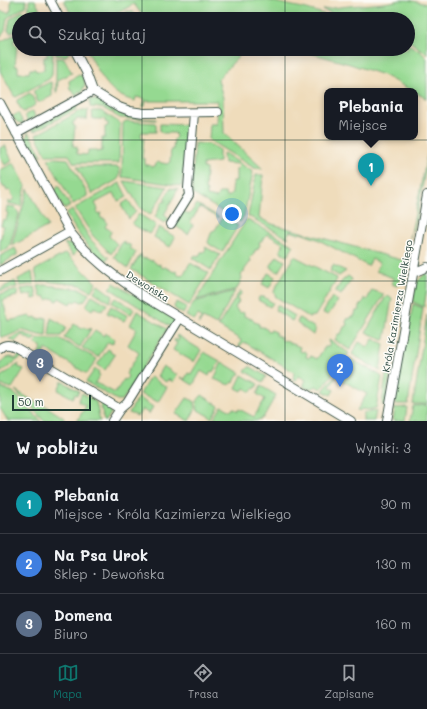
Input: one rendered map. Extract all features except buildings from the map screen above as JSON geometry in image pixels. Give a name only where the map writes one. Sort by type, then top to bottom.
[{"type":"street","points":[[50,0],[56,12]]},
{"type":"street","points":[[78,56],[86,72],[93,91],[119,107],[137,112],[218,112]]},
{"type":"street","points":[[16,133],[93,91]]},
{"type":"street","name":"Dewońska","points":[[0,103],[70,232],[97,263],[112,275],[180,318],[351,421]]},
{"type":"street","points":[[172,224],[189,195],[188,188],[194,113]]},
{"type":"street","name":"Króla Kazimierza Wielkiego","points":[[387,421],[427,195]]},
{"type":"street","points":[[0,270],[70,232]]},
{"type":"street","points":[[413,274],[427,267]]},
{"type":"street","points":[[112,421],[120,409],[127,403],[180,318]]},
{"type":"street","points":[[0,348],[4,345],[15,347],[120,409]]},
{"type":"green space","points":[[11,0],[26,0],[26,6],[16,12],[12,12],[12,15],[7,18],[5,31],[0,38],[0,11],[9,13],[9,11],[11,11]]},
{"type":"green space","points":[[29,0],[35,0],[41,12],[29,12]]},
{"type":"green space","points":[[64,0],[265,0],[317,12],[140,12],[134,4],[119,12],[70,12]]},
{"type":"green space","points":[[408,0],[427,4],[427,54],[415,45],[415,12],[329,12],[323,10]]},
{"type":"green space","points":[[12,18],[11,33],[8,31],[10,19]]},
{"type":"green space","points":[[12,36],[12,56],[16,56],[15,66],[18,66],[18,73],[29,73],[30,69],[42,71],[44,70],[44,57],[53,56],[52,75],[49,79],[16,97],[14,96],[0,71],[0,42]]},
{"type":"green space","points":[[415,48],[427,58],[427,99],[418,94],[418,88],[407,88],[383,75],[321,56],[415,56]]},
{"type":"green space","points":[[90,56],[239,56],[218,79],[223,98],[224,133],[263,169],[254,168],[209,140],[210,124],[217,124],[218,101],[146,101],[145,106],[143,107],[145,99],[136,97],[135,101],[118,94],[105,82]]},
{"type":"green space","points":[[56,58],[64,58],[72,73],[58,80],[57,93],[56,92]]},
{"type":"green space","points":[[79,75],[84,77],[85,84],[81,94],[80,91],[76,94],[79,96],[76,96],[71,89],[70,90],[69,81]]},
{"type":"green space","points":[[50,82],[52,83],[52,96],[38,102],[34,90]]},
{"type":"green space","points":[[30,93],[36,103],[24,112],[22,111],[17,100]]},
{"type":"green space","points":[[90,99],[102,101],[114,109],[112,113],[102,108],[90,107]]},
{"type":"green space","points":[[76,105],[77,109],[33,131],[32,129]]},
{"type":"green space","points":[[82,110],[88,110],[87,119],[76,119],[73,122],[73,125],[75,126],[73,146],[77,147],[77,154],[88,154],[88,150],[95,150],[96,152],[102,151],[102,138],[105,138],[105,127],[108,126],[108,123],[105,122],[105,119],[93,119],[92,111],[101,111],[120,123],[119,163],[74,163],[69,155],[46,155],[36,135]]},
{"type":"green space","points":[[115,110],[122,114],[137,118],[156,120],[120,118],[113,114]]},
{"type":"green space","points":[[33,111],[35,117],[28,122],[25,115]]},
{"type":"green space","points":[[18,113],[24,124],[17,122],[12,117]]},
{"type":"green space","points":[[126,121],[155,123],[156,132],[142,132],[141,134],[142,138],[144,138],[142,159],[145,159],[145,165],[149,165],[151,167],[155,166],[157,162],[167,164],[170,162],[171,150],[173,150],[174,139],[176,137],[175,133],[162,133],[160,131],[160,124],[187,125],[182,186],[122,177],[123,123]]},
{"type":"green space","points":[[28,132],[42,155],[35,155],[31,151],[26,140]]},
{"type":"green space","points":[[195,143],[209,144],[219,150],[219,162],[203,164],[203,168],[206,169],[205,190],[207,191],[207,196],[216,198],[219,193],[225,193],[226,196],[230,196],[232,193],[233,181],[236,181],[236,169],[238,169],[239,165],[224,163],[224,153],[253,172],[244,216],[240,222],[193,194]]},
{"type":"green space","points":[[5,145],[12,161],[5,165],[0,156],[0,148]]},
{"type":"green space","points":[[427,155],[427,163],[414,229],[412,230],[410,238]]},
{"type":"green space","points":[[48,159],[68,159],[87,193],[87,196],[73,204]]},
{"type":"green space","points":[[14,163],[26,186],[21,206],[7,203],[14,199],[10,190],[7,191],[0,181],[0,170]]},
{"type":"green space","points":[[77,167],[118,167],[120,170],[117,180],[92,194]]},
{"type":"green space","points":[[256,175],[263,175],[259,218],[272,224],[405,261],[407,248],[409,249],[405,271],[397,286],[392,284],[393,278],[376,271],[380,263],[372,259],[368,266],[317,239],[290,231],[287,236],[289,237],[288,238],[248,216]]},
{"type":"green space","points":[[124,181],[167,187],[150,215],[140,208]]},
{"type":"green space","points":[[120,183],[127,197],[118,201],[114,193],[95,203],[98,209],[97,211],[99,214],[101,213],[100,216],[102,219],[105,219],[107,224],[105,226],[107,229],[109,228],[111,232],[109,236],[117,244],[111,254],[93,236],[75,208]]},
{"type":"green space","points":[[58,185],[70,206],[64,209],[55,192]]},
{"type":"green space","points":[[171,188],[178,189],[164,215],[170,220],[164,223],[155,217],[163,201],[165,202],[166,200],[164,199]]},
{"type":"green space","points":[[28,189],[48,226],[12,246],[12,244]]},
{"type":"green space","points":[[128,200],[136,212],[129,219],[121,205]]},
{"type":"green space","points":[[197,204],[219,217],[218,218],[200,207],[190,223],[193,225],[188,234],[175,224],[183,211],[189,215]]},
{"type":"green space","points":[[7,206],[15,207],[19,214],[8,248],[0,252],[0,241],[3,230],[3,226],[1,225],[3,219],[6,220],[8,213],[6,212]]},
{"type":"green space","points":[[72,210],[91,240],[109,258],[106,260],[95,254],[83,240],[66,213]]},
{"type":"green space","points":[[139,214],[156,225],[151,233],[150,232],[149,234],[132,224]]},
{"type":"green space","points":[[225,217],[238,226],[222,252],[208,242],[212,231],[215,230],[222,218]]},
{"type":"green space","points":[[247,219],[294,246],[287,256],[280,251],[284,244],[267,234],[263,240],[259,242],[260,245],[250,258],[251,261],[241,275],[242,278],[237,289],[196,300]]},
{"type":"green space","points":[[159,227],[175,237],[170,247],[154,237]]},
{"type":"green space","points":[[123,241],[126,245],[128,244],[131,246],[130,248],[136,252],[128,268],[114,257]]},
{"type":"green space","points":[[64,243],[72,245],[78,250],[73,256]]},
{"type":"green space","points":[[205,247],[220,255],[211,270],[192,258],[195,255],[199,257],[201,252],[204,252],[206,249]]},
{"type":"green space","points":[[15,248],[17,255],[0,265],[0,256]]},
{"type":"green space","points":[[66,253],[96,283],[91,291],[80,285],[44,281],[38,283],[35,270]]},
{"type":"green space","points":[[141,254],[141,257],[144,259],[146,258],[151,261],[152,260],[158,265],[160,264],[163,268],[165,267],[177,272],[180,276],[182,274],[183,275],[190,263],[209,273],[189,305],[131,269]]},
{"type":"green space","points":[[277,256],[285,261],[278,272],[270,267]]},
{"type":"green space","points":[[294,256],[337,278],[315,316],[309,317],[276,297],[274,292]]},
{"type":"green space","points":[[333,265],[346,271],[339,276],[330,271]]},
{"type":"green space","points":[[32,272],[34,284],[20,286],[18,279]]},
{"type":"green space","points":[[427,272],[427,288],[424,307],[413,302],[416,283]]},
{"type":"green space","points":[[268,273],[275,277],[269,288],[262,284]]},
{"type":"green space","points":[[348,276],[352,279],[341,295],[335,292],[342,281]]},
{"type":"green space","points":[[15,281],[17,287],[0,291],[0,289]]},
{"type":"green space","points":[[114,283],[175,320],[171,327],[109,288]]},
{"type":"green space","points":[[44,285],[81,289],[89,294],[84,301],[82,302],[77,300],[70,304],[59,298],[57,301],[52,298],[47,300],[45,296],[41,297],[38,286]]},
{"type":"green space","points":[[98,285],[113,296],[110,302],[94,292]]},
{"type":"green space","points":[[35,287],[37,298],[33,299],[32,294],[23,296],[21,289]]},
{"type":"green space","points":[[18,290],[19,292],[17,293],[17,296],[3,300],[8,321],[30,316],[31,318],[36,317],[37,319],[47,318],[46,336],[22,330],[6,337],[4,336],[2,338],[0,336],[0,294]]},
{"type":"green space","points":[[372,290],[383,294],[383,296],[350,350],[335,340],[338,334],[341,334],[344,327],[347,325],[346,322],[348,318],[350,319],[351,317],[354,317],[356,311],[359,311],[359,306],[364,301],[364,298],[367,300]]},
{"type":"green space","points":[[235,291],[216,325],[203,318],[199,324],[201,317],[198,315],[194,320],[186,316],[194,302]]},
{"type":"green space","points":[[240,291],[242,292],[237,300],[239,301],[235,308],[238,312],[244,313],[244,316],[254,320],[254,322],[259,324],[259,327],[276,332],[276,335],[281,337],[283,341],[285,340],[300,347],[299,350],[307,353],[306,357],[308,358],[311,356],[317,359],[325,347],[328,347],[330,344],[329,340],[349,353],[321,389],[316,386],[309,389],[304,387],[306,380],[299,376],[296,380],[293,380],[294,372],[244,342],[239,347],[241,340],[218,326]]},
{"type":"green space","points":[[92,295],[107,304],[102,311],[95,307],[92,310],[86,306]]},
{"type":"green space","points":[[386,296],[392,298],[385,339],[383,340],[366,332]]},
{"type":"green space","points":[[259,297],[264,297],[273,303],[270,307],[258,300]]},
{"type":"green space","points":[[332,297],[338,301],[328,315],[323,313]]},
{"type":"green space","points":[[116,298],[134,309],[131,314],[112,303]]},
{"type":"green space","points":[[177,302],[187,307],[183,314],[175,309],[174,306]]},
{"type":"green space","points":[[413,304],[423,308],[408,404],[395,404]]},
{"type":"green space","points":[[277,305],[295,316],[292,321],[275,310]]},
{"type":"green space","points":[[111,306],[128,316],[124,321],[107,313]]},
{"type":"green space","points":[[137,311],[167,329],[124,398],[122,400],[117,400],[86,382],[95,369],[99,371],[98,374],[100,375],[94,384],[96,383],[115,393],[124,379],[126,380],[128,376],[126,374],[139,353],[128,345],[137,329],[130,325]]},
{"type":"green space","points":[[427,315],[427,404],[413,404]]},
{"type":"green space","points":[[51,318],[66,328],[61,336],[49,336]]},
{"type":"green space","points":[[299,318],[315,328],[313,335],[297,323]]},
{"type":"green space","points":[[74,324],[82,329],[84,327],[89,330],[90,328],[91,329],[80,347],[64,338]]},
{"type":"green space","points":[[95,330],[104,336],[105,333],[115,339],[112,344],[108,342],[98,357],[82,348]]},
{"type":"green space","points":[[23,333],[36,338],[32,341],[22,335],[15,342],[9,339]]},
{"type":"green space","points":[[177,335],[201,350],[194,362],[173,350],[177,343],[174,341],[175,339],[178,341],[179,339],[176,336]]},
{"type":"green space","points":[[38,339],[60,339],[97,359],[87,374],[46,349],[42,355],[38,356],[42,347],[34,343]]},
{"type":"green space","points":[[373,339],[384,344],[380,371],[352,354],[359,342],[368,347]]},
{"type":"green space","points":[[108,349],[115,355],[105,370],[97,365]]},
{"type":"green space","points":[[204,352],[220,361],[213,372],[211,371],[209,376],[201,371],[193,385],[180,377],[185,379],[188,373],[191,374]]},
{"type":"green space","points":[[20,354],[23,356],[0,373],[0,364],[6,358],[11,357],[16,359]]},
{"type":"green space","points":[[349,358],[382,377],[376,408],[367,410],[362,409],[359,411],[357,410],[367,394],[336,377],[330,387],[334,390],[331,395],[323,391]]},
{"type":"green space","points":[[222,362],[240,373],[234,383],[232,382],[229,385],[214,379]]},
{"type":"green space","points":[[19,364],[18,367],[24,369],[12,388],[0,385],[0,377]]},
{"type":"green space","points":[[163,366],[177,375],[173,382],[168,379],[166,382],[157,376]]},
{"type":"green space","points":[[249,367],[266,376],[263,382],[245,371]]},
{"type":"green space","points":[[386,374],[389,374],[390,377],[385,404],[382,405]]},
{"type":"green space","points":[[242,375],[258,384],[251,392],[244,388],[242,391],[236,388]]},
{"type":"green space","points":[[150,377],[167,387],[158,402],[140,394]]},
{"type":"green space","points":[[62,381],[79,391],[77,395],[75,394],[73,398],[58,390]]},
{"type":"green space","points":[[261,386],[276,395],[263,418],[256,421],[217,421],[214,419],[222,406],[231,411],[233,408],[238,411],[239,409],[254,417],[265,399],[257,394]]},
{"type":"green space","points":[[0,387],[13,392],[41,421],[8,421],[0,408]]},
{"type":"green space","points":[[15,390],[40,405],[41,403],[64,418],[63,421],[44,421],[34,410],[34,408],[29,405]]},
{"type":"green space","points":[[82,393],[96,402],[100,421],[77,421],[86,406],[78,402]]},
{"type":"green space","points":[[202,395],[219,406],[212,418],[198,410],[196,402]]},
{"type":"green space","points":[[138,397],[153,407],[149,414],[142,409],[138,416],[129,413]]},
{"type":"green space","points":[[187,398],[194,401],[195,410],[189,421],[176,414]]},
{"type":"green space","points":[[100,402],[109,408],[111,413],[106,421],[104,421]]},
{"type":"green space","points":[[427,405],[427,421],[410,421],[413,406]]},
{"type":"green space","points":[[407,407],[405,421],[393,421],[395,408]]},
{"type":"green space","points":[[376,411],[374,421],[363,421],[363,413]]},
{"type":"place","name":"Plebania","points":[[371,186]]},
{"type":"place","name":"Domena","points":[[40,382]]},
{"type":"place","name":"Na Psa Urok","points":[[340,387]]}]
